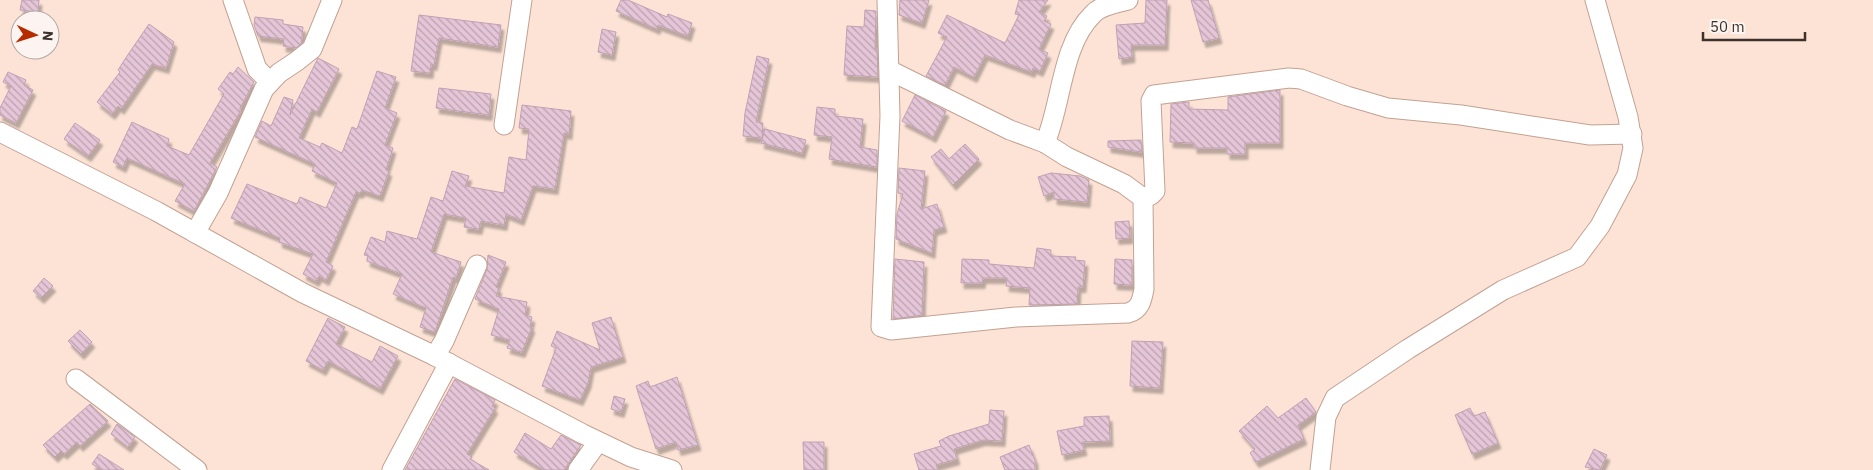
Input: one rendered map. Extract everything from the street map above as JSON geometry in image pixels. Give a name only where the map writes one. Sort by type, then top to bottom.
[{"type":"street","points":[[233,0],[254,62],[269,81]]},
{"type":"street","points":[[195,233],[218,193],[255,105],[269,81],[312,49],[332,0]]},
{"type":"street","points":[[504,125],[522,0]]},
{"type":"street","points":[[887,0],[889,142],[879,325],[883,329],[1016,317],[1133,312],[1140,305],[1144,289],[1143,198]]},
{"type":"street","points":[[1045,143],[1053,123],[1068,58],[1086,24],[1099,9],[1128,0]]},
{"type":"street","points":[[1320,470],[1326,416],[1335,398],[1408,349],[1503,290],[1566,263],[1584,250],[1600,226],[1627,175],[1633,148],[1632,134],[1595,0]]},
{"type":"street","points":[[889,70],[1010,130],[1045,143],[1124,184],[1143,198]]},
{"type":"street","points":[[1143,198],[1151,195],[1154,191],[1150,101],[1154,95],[1273,78],[1301,79],[1365,102],[1414,112],[1461,115],[1590,135],[1632,134]]},
{"type":"street","points":[[0,132],[195,233],[303,293],[442,360],[598,442],[631,457],[672,470]]},
{"type":"street","points":[[392,470],[442,360],[444,341],[478,265]]},
{"type":"street","points":[[76,379],[197,470]]},
{"type":"street","points":[[578,470],[598,442]]},
{"type":"building","points":[[22,0],[39,0],[38,10],[20,10]]},
{"type":"building","points":[[621,0],[628,0],[667,17],[668,14],[692,23],[688,36],[658,25],[657,29],[616,11]]},
{"type":"building","points":[[900,0],[929,0],[922,23],[899,15]]},
{"type":"building","points":[[1019,0],[1048,0],[1039,12],[1047,16],[1044,21],[1051,24],[1039,49],[1048,53],[1040,71],[1033,68],[1032,72],[985,55],[974,77],[954,67],[945,85],[926,76],[947,37],[938,33],[947,15],[1005,43],[1019,15],[1015,14]]},
{"type":"building","points":[[1146,0],[1167,0],[1165,45],[1131,45],[1132,57],[1119,59],[1116,25],[1145,23]]},
{"type":"building","points":[[1191,0],[1208,0],[1219,38],[1203,42]]},
{"type":"building","points":[[865,10],[876,11],[875,49],[877,49],[878,77],[844,75],[847,26],[864,27]]},
{"type":"building","points":[[419,15],[501,25],[498,47],[439,38],[434,65],[431,64],[430,73],[411,71]]},
{"type":"building","points":[[255,17],[283,20],[283,24],[303,27],[301,44],[296,48],[283,46],[284,39],[258,36],[254,25]]},
{"type":"building","points":[[149,24],[174,42],[166,68],[152,64],[121,109],[118,106],[112,114],[97,102],[120,72],[118,70]]},
{"type":"building","points":[[602,29],[616,32],[612,55],[598,52]]},
{"type":"building","points":[[757,56],[769,59],[756,122],[763,123],[762,138],[743,136],[745,113]]},
{"type":"building","points":[[318,58],[339,69],[317,112],[312,109],[299,138],[320,147],[322,143],[342,153],[352,127],[357,129],[377,71],[396,77],[385,108],[397,113],[385,145],[393,148],[386,170],[389,171],[380,196],[362,190],[360,193],[356,192],[326,262],[333,266],[326,280],[319,276],[316,281],[303,274],[313,254],[279,242],[280,238],[231,218],[247,184],[297,204],[300,197],[326,208],[337,183],[312,171],[315,164],[255,137],[262,121],[271,126],[284,97],[293,100],[290,115]]},
{"type":"building","points":[[238,67],[254,82],[240,108],[240,112],[210,163],[217,167],[194,211],[175,201],[185,184],[127,158],[123,167],[113,162],[132,122],[169,139],[167,146],[189,155],[224,94],[218,89],[230,72],[233,74]]},
{"type":"building","points":[[8,72],[26,80],[24,85],[33,90],[16,123],[0,115],[0,108],[11,86],[3,82]]},
{"type":"building","points":[[439,88],[491,94],[489,115],[436,108]]},
{"type":"building","points":[[1280,90],[1280,143],[1245,143],[1245,154],[1227,154],[1227,148],[1194,148],[1194,143],[1170,142],[1171,104],[1189,102],[1189,109],[1228,110],[1228,97]]},
{"type":"building","points":[[915,95],[946,111],[933,137],[902,121]]},
{"type":"building","points":[[522,105],[571,111],[569,134],[564,133],[555,189],[533,186],[521,220],[506,214],[504,225],[481,221],[479,229],[464,227],[466,218],[444,214],[431,252],[461,262],[456,278],[453,277],[435,332],[420,327],[426,308],[393,294],[402,274],[367,261],[368,256],[364,255],[371,237],[385,242],[387,231],[417,239],[431,197],[443,201],[452,171],[469,176],[465,186],[504,193],[509,157],[526,160],[529,129],[519,128]]},
{"type":"building","points":[[817,107],[835,109],[835,116],[863,119],[860,147],[877,150],[877,167],[829,159],[832,137],[814,135]]},
{"type":"building","points":[[75,123],[100,140],[88,156],[64,139]]},
{"type":"building","points":[[765,129],[806,140],[802,153],[761,143]]},
{"type":"building","points":[[1141,140],[1142,152],[1108,147],[1108,141]]},
{"type":"building","points":[[965,144],[979,159],[953,185],[931,157],[941,149],[949,159]]},
{"type":"building","points":[[899,168],[925,171],[921,209],[937,204],[944,227],[934,230],[932,253],[896,239],[897,214],[903,194],[898,193]]},
{"type":"building","points":[[1051,173],[1080,176],[1089,180],[1087,202],[1054,199],[1054,192],[1044,196],[1038,177]]},
{"type":"building","points":[[1129,221],[1130,238],[1116,239],[1115,222]]},
{"type":"building","points":[[1037,248],[1051,250],[1051,256],[1076,257],[1075,260],[1085,261],[1083,287],[1078,287],[1077,304],[1029,305],[1030,288],[1006,286],[1007,278],[983,278],[982,283],[961,283],[962,259],[989,260],[989,264],[1034,268]]},
{"type":"building","points":[[488,255],[506,262],[496,287],[499,288],[496,296],[527,302],[525,315],[532,317],[530,326],[532,327],[522,352],[507,348],[510,340],[491,335],[499,309],[475,299],[487,269]]},
{"type":"building","points":[[895,259],[924,262],[922,315],[893,319]]},
{"type":"building","points":[[1115,259],[1132,260],[1132,285],[1114,284]]},
{"type":"building","points":[[44,278],[53,286],[41,298],[33,291]]},
{"type":"building","points":[[611,317],[623,357],[591,367],[588,383],[580,400],[542,386],[556,348],[551,346],[557,331],[600,350],[592,323]]},
{"type":"building","points":[[328,318],[345,327],[336,344],[372,362],[380,346],[398,356],[380,389],[328,361],[323,370],[306,361]]},
{"type":"building","points":[[80,330],[92,342],[81,354],[68,341]]},
{"type":"building","points":[[1132,341],[1163,342],[1160,388],[1130,386]]},
{"type":"building","points":[[677,377],[698,445],[678,450],[676,442],[656,449],[636,386],[648,381],[650,387]]},
{"type":"building","points":[[455,379],[495,400],[492,406],[495,408],[467,454],[472,457],[470,459],[489,470],[405,470]]},
{"type":"building","points":[[614,396],[625,399],[621,412],[611,409]]},
{"type":"building","points":[[1306,398],[1316,412],[1298,425],[1304,439],[1256,462],[1250,453],[1255,449],[1239,431],[1267,406],[1278,418]]},
{"type":"building","points":[[90,404],[108,421],[80,446],[77,442],[64,454],[61,451],[55,457],[43,445]]},
{"type":"building","points":[[1470,408],[1474,416],[1485,412],[1498,443],[1472,454],[1455,415]]},
{"type":"building","points":[[990,410],[1004,411],[1002,441],[983,440],[954,449],[957,459],[936,465],[938,470],[919,470],[914,454],[941,446],[939,441],[949,436],[989,424]]},
{"type":"building","points":[[1109,416],[1110,441],[1082,442],[1084,450],[1062,455],[1057,431],[1084,426],[1084,417]]},
{"type":"building","points":[[117,424],[135,437],[128,447],[111,434]]},
{"type":"building","points":[[525,433],[551,449],[561,435],[581,445],[564,470],[544,470],[514,452]]},
{"type":"building","points":[[803,442],[824,442],[824,470],[804,470]]},
{"type":"building","points":[[1029,445],[1035,460],[1035,470],[1005,470],[1000,457]]},
{"type":"building","points":[[1594,449],[1607,455],[1600,470],[1585,467]]},
{"type":"building","points":[[99,454],[124,470],[102,470],[92,464]]}]
